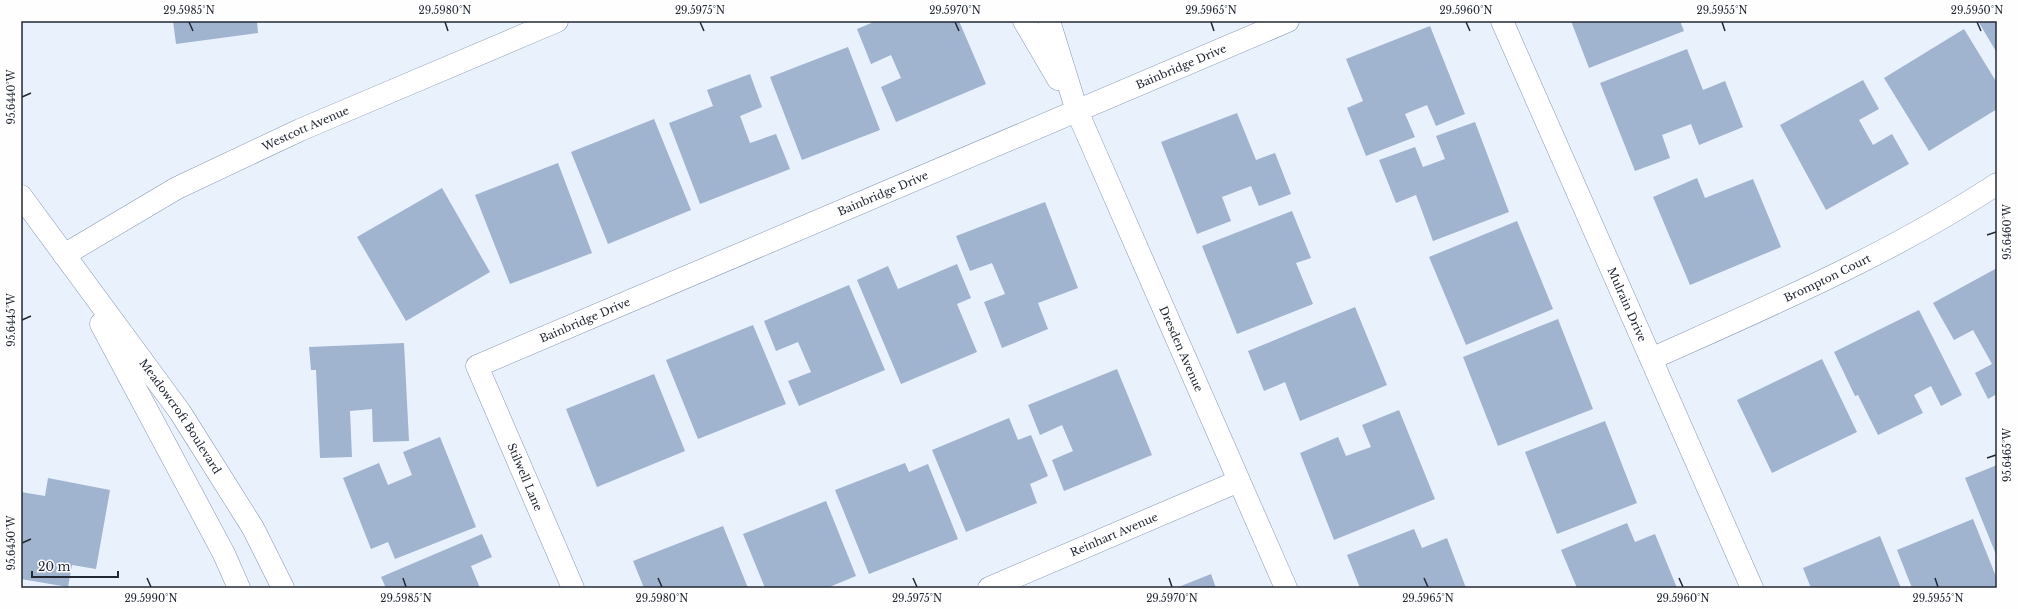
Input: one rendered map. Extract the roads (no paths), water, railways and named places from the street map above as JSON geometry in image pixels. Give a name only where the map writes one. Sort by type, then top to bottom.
[{"type":"street","name":"Westcott Avenue","points":[[64,255],[177,188],[300,130],[556,21]]},
{"type":"street","name":"Dresden Avenue","points":[[1024,21],[1077,111]]},
{"type":"street","name":"Dresden Avenue","points":[[1049,21],[1077,111],[1286,588]]},
{"type":"street","name":"Bainbridge Drive","points":[[477,366],[1288,21]]},
{"type":"street","name":"Mulrain Drive","points":[[1502,21],[1752,588]]},
{"type":"street","name":"Brompton Court","points":[[1651,359],[1828,279],[1901,241],[1997,184]]},
{"type":"street","name":"Meadowcroft Boulevard","points":[[21,196],[180,412],[253,528],[283,588]]},
{"type":"street","name":"Meadowcroft Boulevard","points":[[64,255],[157,427],[239,588]]},
{"type":"street","name":"Stilwell Lane","points":[[477,366],[573,588]]},
{"type":"street","name":"Reinhart Avenue","points":[[989,588],[1239,481]]}]
